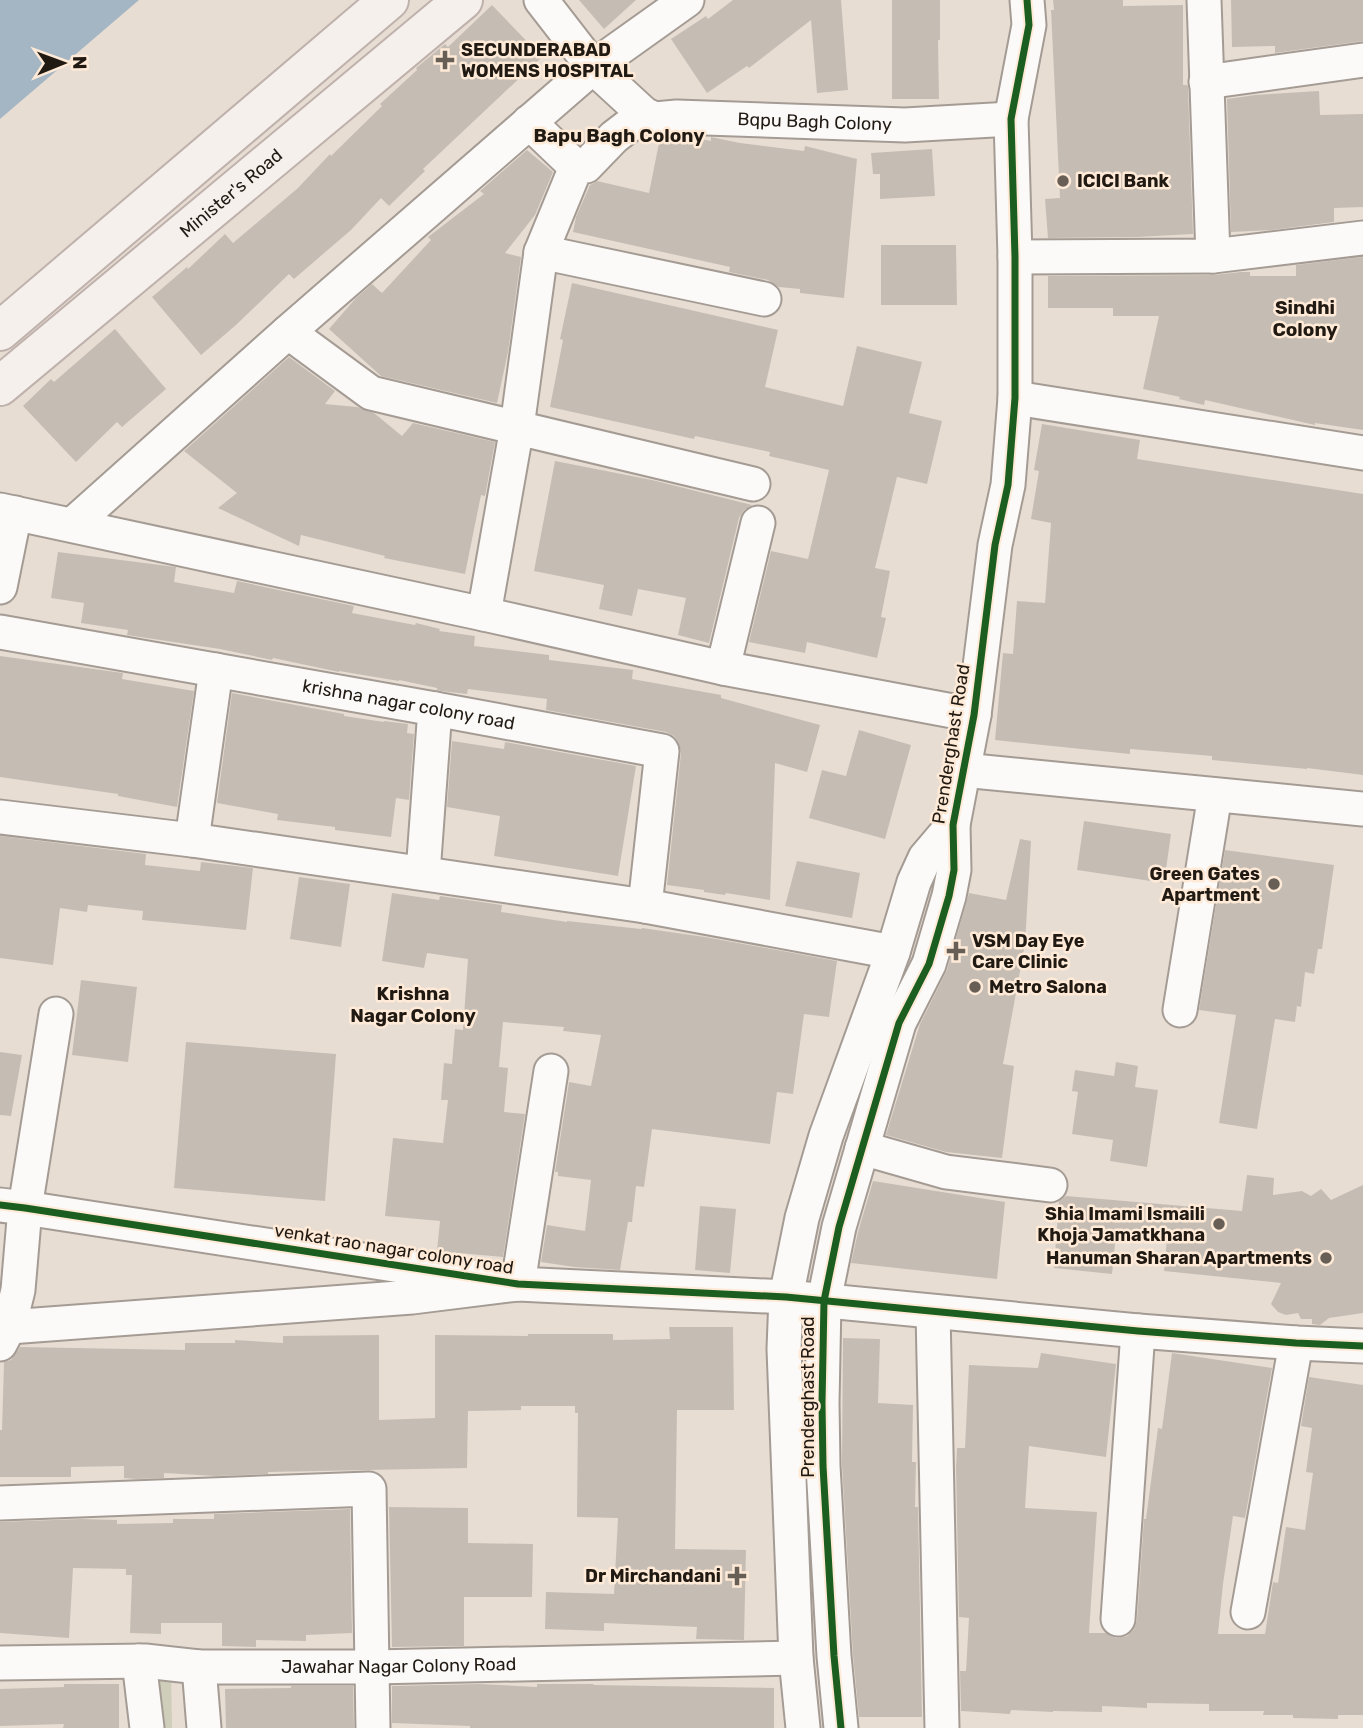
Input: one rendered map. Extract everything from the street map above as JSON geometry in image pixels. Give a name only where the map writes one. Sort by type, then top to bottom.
[{"type":"main road","points":[[0,331],[389,0]]},
{"type":"main road","name":"Minister's Road","points":[[0,386],[463,0]]},
{"type":"street","points":[[529,122],[576,167],[586,166],[614,137],[644,114],[593,67],[541,0]]},
{"type":"street","points":[[72,525],[288,332],[593,67],[687,0]]},
{"type":"street","name":"Prenderghast Road","points":[[1007,0],[1009,29],[1020,67]]},
{"type":"street","name":"Prenderghast Road","points":[[841,1728],[823,1466],[824,1300],[839,1227],[899,1023],[929,964],[954,870],[953,825],[974,715],[995,545],[1008,485],[1016,398],[1012,119],[1029,24],[1027,0]]},
{"type":"street","points":[[1204,0],[1213,256]]},
{"type":"street","points":[[1206,82],[1363,60]]},
{"type":"street","name":"Bqpu Bagh Colony","points":[[644,114],[655,118],[905,125],[1012,119]]},
{"type":"street","points":[[484,614],[517,427],[541,252],[576,167]]},
{"type":"street","points":[[1015,257],[1213,256],[1363,238]]},
{"type":"street","points":[[541,252],[764,299]]},
{"type":"street","points":[[288,332],[371,393],[753,484]]},
{"type":"street","points":[[1016,398],[1363,453]]},
{"type":"street","points":[[0,587],[7,511],[723,667],[974,715]]},
{"type":"street","points":[[723,667],[758,523]]},
{"type":"street","name":"krishna nagar colony road","points":[[0,632],[662,751],[645,906]]},
{"type":"street","points":[[192,840],[216,670]]},
{"type":"street","points":[[423,873],[435,709]]},
{"type":"street","points":[[964,770],[1363,809]]},
{"type":"street","points":[[1180,1010],[1215,795]]},
{"type":"street","points":[[0,817],[192,840],[645,906],[893,953]]},
{"type":"street","name":"Prenderghast Road","points":[[803,1728],[796,1658],[784,1349],[786,1297],[802,1217],[826,1136],[893,953],[914,882],[925,858],[953,825]]},
{"type":"street","points":[[56,1014],[13,1206],[18,1290],[5,1335],[412,1297],[518,1284],[551,1071]]},
{"type":"street","points":[[862,1148],[946,1172],[1050,1185]]},
{"type":"street","name":"venkat rao nagar colony road","points":[[13,1206],[518,1284],[786,1297],[1138,1331],[1363,1346]]},
{"type":"street","points":[[933,1312],[942,1728]]},
{"type":"street","points":[[1118,1619],[1138,1331]]},
{"type":"street","points":[[1248,1612],[1296,1343]]},
{"type":"street","points":[[0,1503],[369,1489],[373,1728]]},
{"type":"street","name":"Jawahar Nagar Colony Road","points":[[0,1663],[139,1661],[199,1667],[373,1667],[796,1658]]},
{"type":"street","points":[[139,1661],[146,1728]]},
{"type":"street","points":[[199,1667],[204,1728]]},
{"type":"green space","points":[[145,1663],[171,1666],[172,1728],[130,1728]]},
{"type":"water","points":[[0,0],[139,0],[0,119]]},
{"type":"building","points":[[579,0],[636,0],[604,29]]},
{"type":"building","points":[[733,0],[841,0],[848,90],[817,93],[811,20],[749,68],[747,66],[707,93],[671,39],[706,16],[708,19]]},
{"type":"building","points":[[892,0],[940,0],[939,99],[892,99]]},
{"type":"building","points":[[1053,0],[1123,0],[1123,6],[1183,5],[1183,85],[1188,87],[1193,234],[1048,238],[1045,199],[1060,198],[1051,10],[1054,10]]},
{"type":"building","points":[[1231,0],[1363,0],[1363,41],[1275,53],[1275,46],[1232,47]]},
{"type":"building","points":[[492,5],[542,57],[423,169],[425,171],[389,206],[381,198],[351,230],[294,279],[289,274],[201,355],[152,297],[187,267],[188,269],[225,234],[233,243],[298,188],[382,106],[380,104],[417,70],[416,68],[445,44],[448,47]]},
{"type":"building","points":[[1319,91],[1320,115],[1363,114],[1363,207],[1334,208],[1334,222],[1231,232],[1227,99]]},
{"type":"building","points":[[678,136],[711,141],[711,137],[804,151],[805,146],[857,159],[844,298],[800,293],[800,289],[779,287],[768,280],[729,272],[730,267],[573,232],[576,217],[590,185],[597,181],[649,193],[660,138]]},
{"type":"building","points":[[932,149],[935,196],[880,199],[880,174],[873,174],[871,153]]},
{"type":"building","points":[[527,150],[553,172],[535,215],[505,253],[521,257],[508,352],[497,403],[381,376],[329,329],[372,284],[382,293],[431,240],[428,237],[484,194],[480,191]]},
{"type":"building","points":[[881,245],[956,245],[957,305],[881,305]]},
{"type":"building","points":[[1363,257],[1363,430],[1315,425],[1205,400],[1204,405],[1143,389],[1159,316],[1113,316],[1113,308],[1048,308],[1048,276],[1213,275],[1250,272],[1250,276],[1296,276],[1296,265]]},
{"type":"building","points":[[572,283],[778,330],[765,387],[843,406],[857,346],[922,362],[909,413],[942,421],[927,484],[897,477],[875,568],[890,571],[881,617],[886,618],[877,658],[807,642],[805,653],[749,642],[771,551],[808,559],[829,470],[769,456],[770,452],[695,436],[694,439],[550,407]]},
{"type":"building","points":[[115,329],[166,389],[122,427],[117,422],[76,462],[23,406],[51,379],[54,382]]},
{"type":"building","points":[[289,357],[335,391],[325,404],[357,407],[374,413],[402,436],[413,423],[495,442],[485,496],[481,495],[465,574],[384,558],[385,556],[301,535],[299,546],[218,508],[237,493],[184,451]]},
{"type":"building","points":[[1042,424],[1140,440],[1137,459],[1363,494],[1363,775],[1212,760],[1212,756],[1130,749],[1130,754],[995,740],[1003,653],[1013,654],[1017,601],[1045,603],[1051,523],[1031,519],[1039,471],[1034,470]]},
{"type":"building","points":[[555,461],[652,480],[752,505],[744,510],[739,518],[709,643],[678,635],[686,598],[638,589],[632,616],[599,609],[604,585],[534,571]]},
{"type":"building","points":[[58,552],[176,567],[174,582],[234,593],[237,581],[354,606],[352,613],[475,636],[474,646],[549,655],[549,660],[633,670],[632,679],[721,695],[721,698],[820,725],[807,772],[775,763],[770,900],[667,885],[681,753],[674,736],[666,732],[546,710],[547,699],[468,689],[467,694],[441,691],[399,680],[127,635],[128,630],[81,623],[84,603],[51,598]]},
{"type":"building","points":[[0,656],[123,673],[122,679],[194,691],[177,807],[118,794],[0,777]]},
{"type":"building","points":[[232,693],[344,716],[408,724],[407,733],[414,734],[409,800],[396,798],[391,837],[277,820],[278,814],[217,803]]},
{"type":"building","points":[[859,730],[911,745],[885,839],[809,818],[822,770],[846,776]]},
{"type":"building","points":[[452,741],[504,749],[505,742],[636,766],[618,876],[494,856],[500,816],[447,807]]},
{"type":"building","points":[[1084,821],[1171,834],[1164,883],[1077,870]]},
{"type":"building","points":[[0,836],[146,854],[145,865],[200,871],[201,862],[253,868],[246,930],[142,920],[143,911],[88,905],[87,912],[60,908],[53,965],[0,958]]},
{"type":"building","points":[[1020,839],[1031,841],[1025,944],[1003,1064],[1014,1066],[1002,1158],[946,1152],[886,1135],[920,1024],[947,970],[969,893],[1006,900]]},
{"type":"building","points":[[1225,850],[1334,865],[1322,949],[1318,949],[1314,974],[1305,972],[1301,1007],[1297,1006],[1295,1022],[1275,1019],[1257,1129],[1219,1123],[1236,1015],[1199,1010]]},
{"type":"building","points":[[797,861],[860,873],[852,918],[785,906]]},
{"type":"building","points":[[299,877],[350,884],[341,947],[290,939]]},
{"type":"building","points":[[392,893],[439,900],[440,896],[502,905],[501,912],[705,937],[837,961],[829,1017],[804,1014],[793,1094],[777,1092],[770,1144],[652,1129],[644,1187],[636,1186],[632,1222],[628,1222],[620,1270],[541,1262],[547,1225],[585,1231],[591,1180],[558,1176],[558,1172],[555,1172],[569,1082],[591,1086],[601,1035],[563,1031],[564,1027],[503,1022],[499,1067],[508,1068],[504,1112],[525,1114],[503,1257],[437,1251],[440,1221],[385,1216],[393,1138],[443,1143],[448,1100],[441,1100],[444,1063],[452,1064],[455,1029],[463,1030],[468,959],[427,953],[424,968],[382,961]]},
{"type":"building","points":[[81,980],[137,987],[128,1062],[72,1055]]},
{"type":"building","points":[[186,1042],[336,1054],[325,1201],[174,1188]]},
{"type":"building","points":[[0,1052],[22,1055],[11,1116],[0,1115]]},
{"type":"building","points":[[1116,1062],[1138,1066],[1135,1087],[1158,1090],[1147,1167],[1110,1161],[1113,1140],[1072,1134],[1078,1092],[1072,1091],[1075,1070],[1114,1076]]},
{"type":"building","points":[[1247,1175],[1274,1178],[1273,1195],[1302,1191],[1311,1196],[1321,1189],[1331,1200],[1363,1185],[1363,1313],[1329,1318],[1320,1325],[1312,1324],[1312,1319],[1301,1319],[1298,1313],[1286,1315],[1278,1312],[1271,1304],[1281,1283],[1164,1271],[1167,1238],[1116,1234],[1112,1274],[1054,1268],[1059,1201],[1066,1196],[1242,1211]]},
{"type":"building","points":[[873,1181],[1005,1202],[997,1279],[851,1263]]},
{"type":"building","points":[[700,1206],[736,1209],[730,1273],[695,1270]]},
{"type":"building","points":[[669,1327],[733,1327],[734,1410],[677,1410],[675,1549],[746,1550],[744,1640],[696,1639],[697,1627],[604,1623],[604,1631],[545,1629],[546,1592],[614,1594],[618,1518],[577,1517],[578,1413],[575,1413],[575,1406],[521,1406],[521,1410],[468,1411],[467,1468],[268,1472],[216,1476],[164,1473],[164,1478],[137,1479],[124,1478],[124,1466],[71,1467],[71,1477],[0,1477],[4,1362],[11,1360],[20,1347],[185,1350],[185,1343],[235,1343],[235,1340],[283,1343],[283,1336],[379,1335],[379,1420],[435,1418],[435,1335],[613,1334],[613,1340],[670,1339]]},
{"type":"building","points":[[843,1338],[880,1339],[878,1403],[913,1405],[912,1462],[916,1462],[915,1507],[918,1507],[922,1717],[859,1717],[842,1465]]},
{"type":"building","points":[[1041,1353],[1116,1364],[1106,1457],[1029,1446],[1025,1508],[1097,1512],[1089,1633],[1106,1633],[1116,1638],[1127,1636],[1134,1629],[1137,1620],[1144,1519],[1158,1428],[1162,1429],[1172,1353],[1272,1368],[1245,1518],[1233,1516],[1218,1634],[1265,1634],[1273,1582],[1278,1583],[1286,1527],[1305,1530],[1313,1473],[1306,1472],[1312,1428],[1301,1426],[1309,1377],[1363,1385],[1363,1715],[1338,1715],[1338,1719],[1293,1718],[1293,1715],[1263,1715],[1264,1711],[1209,1711],[1209,1704],[1147,1703],[1147,1708],[1102,1706],[1102,1712],[1011,1710],[1010,1714],[961,1711],[960,1671],[966,1671],[969,1618],[959,1617],[956,1468],[957,1448],[965,1448],[969,1365],[1038,1368]]},
{"type":"building","points":[[389,1507],[468,1508],[468,1543],[533,1544],[532,1597],[464,1597],[464,1646],[392,1647]]},
{"type":"building","points":[[350,1509],[352,1633],[306,1635],[306,1641],[256,1640],[256,1647],[222,1646],[222,1623],[161,1623],[161,1634],[130,1633],[132,1575],[126,1575],[126,1569],[73,1568],[69,1638],[0,1633],[0,1522],[81,1519],[117,1520],[117,1524],[173,1523],[173,1519],[214,1519],[214,1514]]},
{"type":"building","points":[[64,1684],[119,1684],[119,1728],[63,1728],[64,1724],[0,1726],[0,1689],[64,1687]]},
{"type":"building","points":[[480,1684],[537,1687],[537,1684],[594,1684],[774,1688],[774,1728],[470,1728],[392,1723],[392,1686]]},
{"type":"building","points":[[353,1686],[354,1728],[226,1728],[225,1689]]},
{"type":"cycle path","points":[[841,1728],[823,1466],[824,1301],[839,1227],[899,1023],[929,964],[954,870],[953,825],[974,715],[995,545],[1008,485],[1015,398],[1011,119],[1029,25],[1027,0]]},
{"type":"cycle path","points":[[0,1205],[518,1284],[786,1297],[1138,1331],[1363,1346]]},
{"type":"place","name":"SECUNDERABAD WOMENS HOSPITAL","points":[[445,60]]},
{"type":"place","name":"ICICI Bank","points":[[1063,181]]},
{"type":"place","name":"Green Gates Apartment","points":[[1274,884]]},
{"type":"place","name":"VSM Day Eye Care Clinic","points":[[956,951]]},
{"type":"place","name":"Metro Salona","points":[[975,987]]},
{"type":"place","name":"Shia Imami Ismaili Khoja Jamatkhana","points":[[1219,1224]]},
{"type":"place","name":"Hanuman Sharan Apartments","points":[[1326,1258]]},
{"type":"place","name":"Dr Mirchandani","points":[[737,1576]]},
{"type":"district","name":"Bapu Bagh Colony","points":[[619,135]]},
{"type":"district","name":"Sindhi Colony","points":[[1305,318]]},
{"type":"district","name":"Krishna Nagar Colony","points":[[413,1004]]}]
